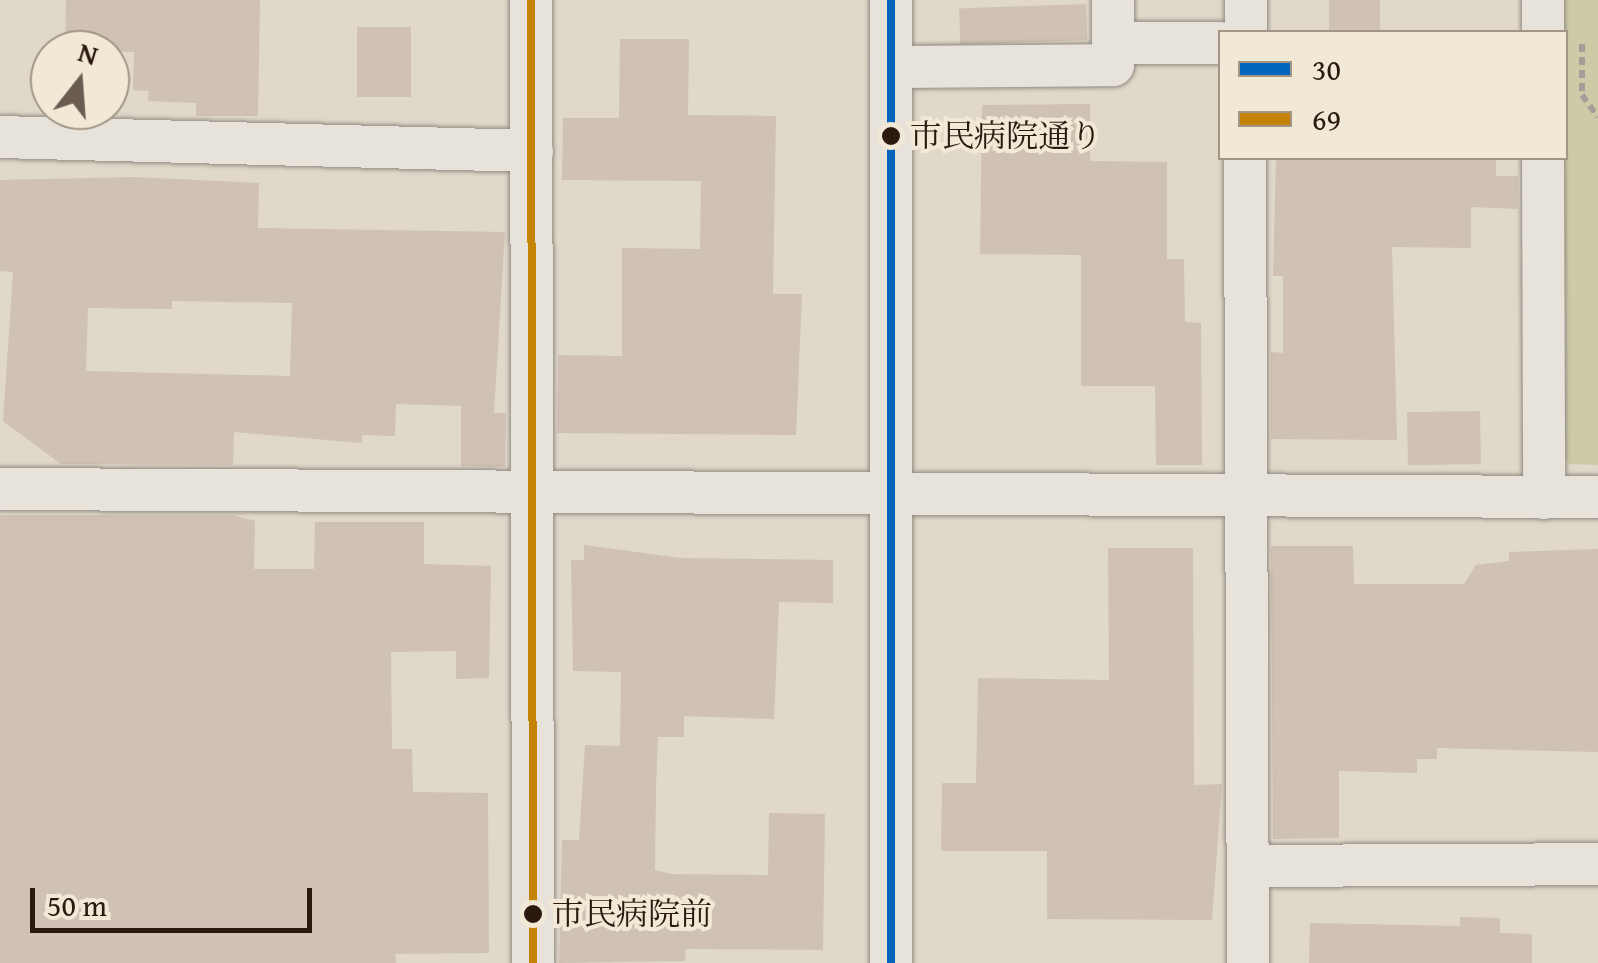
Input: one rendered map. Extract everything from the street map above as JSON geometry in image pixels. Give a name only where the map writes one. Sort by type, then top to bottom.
[{"type":"street","points":[[531,0],[533,963]]},
{"type":"street","points":[[891,0],[892,963]]},
{"type":"street","points":[[891,68],[1113,65],[1113,0]]},
{"type":"street","points":[[1246,0],[1246,30]]},
{"type":"street","points":[[1543,0],[1559,30]]},
{"type":"street","points":[[1114,43],[1218,43]]},
{"type":"street","points":[[0,138],[532,151]]},
{"type":"street","points":[[1245,160],[1248,963]]},
{"type":"street","points":[[1543,160],[1544,498]]},
{"type":"street","points":[[0,489],[1598,498]]},
{"type":"street","points":[[1248,866],[1598,864]]},
{"type":"path","points":[[1568,53],[1582,95],[1598,118]]},
{"type":"shaded area","points":[[1554,0],[1598,0],[1598,465],[1570,464],[1557,453],[1555,160],[1568,160],[1568,30],[1554,30]]},
{"type":"building","points":[[66,0],[260,0],[258,116],[196,116],[196,103],[148,101],[149,91],[133,90],[130,30],[65,30]]},
{"type":"building","points":[[1329,0],[1380,0],[1380,30],[1329,30]]},
{"type":"building","points":[[1086,4],[1087,40],[960,44],[959,8]]},
{"type":"building","points":[[357,27],[411,27],[411,97],[357,97]]},
{"type":"building","points":[[620,39],[689,39],[688,115],[776,116],[773,294],[802,294],[796,435],[557,433],[558,355],[622,356],[622,248],[700,249],[701,181],[562,180],[563,118],[619,118]]},
{"type":"building","points":[[1090,104],[1090,161],[1167,162],[1167,259],[1184,259],[1185,322],[1201,323],[1202,465],[1156,465],[1155,386],[1081,386],[1081,255],[980,254],[982,105]]},
{"type":"building","points":[[1276,160],[1496,160],[1496,176],[1518,176],[1518,209],[1471,207],[1471,248],[1392,247],[1397,440],[1271,439],[1271,352],[1283,353],[1283,276],[1273,276]]},
{"type":"building","points":[[134,177],[259,183],[258,228],[505,232],[494,413],[506,413],[505,467],[461,466],[461,406],[396,404],[395,436],[362,435],[362,443],[234,432],[233,465],[61,464],[3,421],[13,272],[0,271],[0,180]],"holes":[[[172,301],[292,303],[290,376],[86,371],[88,308],[172,309]]]},
{"type":"building","points":[[1480,411],[1481,464],[1408,465],[1407,412]]},
{"type":"building","points":[[0,515],[232,515],[255,521],[254,569],[314,569],[315,522],[424,522],[424,564],[491,566],[489,678],[456,679],[456,651],[391,652],[392,749],[412,749],[413,792],[488,793],[489,953],[395,954],[396,963],[0,963]]},
{"type":"building","points":[[584,545],[681,558],[833,560],[833,603],[779,602],[774,719],[684,716],[684,737],[658,737],[656,787],[655,870],[671,874],[768,875],[769,813],[825,814],[823,950],[686,949],[685,961],[559,963],[562,840],[579,840],[585,745],[620,746],[621,672],[573,671],[571,560],[584,560]]},
{"type":"building","points":[[1271,546],[1353,546],[1354,584],[1464,584],[1476,565],[1509,561],[1509,552],[1598,549],[1598,752],[1437,748],[1437,759],[1417,759],[1417,773],[1339,771],[1339,838],[1273,839]]},
{"type":"building","points":[[1108,548],[1193,548],[1194,785],[1222,784],[1212,920],[1047,919],[1047,851],[941,851],[942,783],[976,783],[978,678],[1109,680]]},
{"type":"building","points":[[1460,917],[1500,918],[1500,933],[1532,934],[1532,963],[1309,963],[1310,923],[1460,926]]},
{"type":"transit line","name":"69","points":[[531,0],[533,963]]},
{"type":"transit line","name":"30","points":[[891,0],[891,963]]},
{"type":"place","name":"市民病院通り","points":[[891,136]]},
{"type":"place","name":"市民病院前","points":[[533,914]]}]
